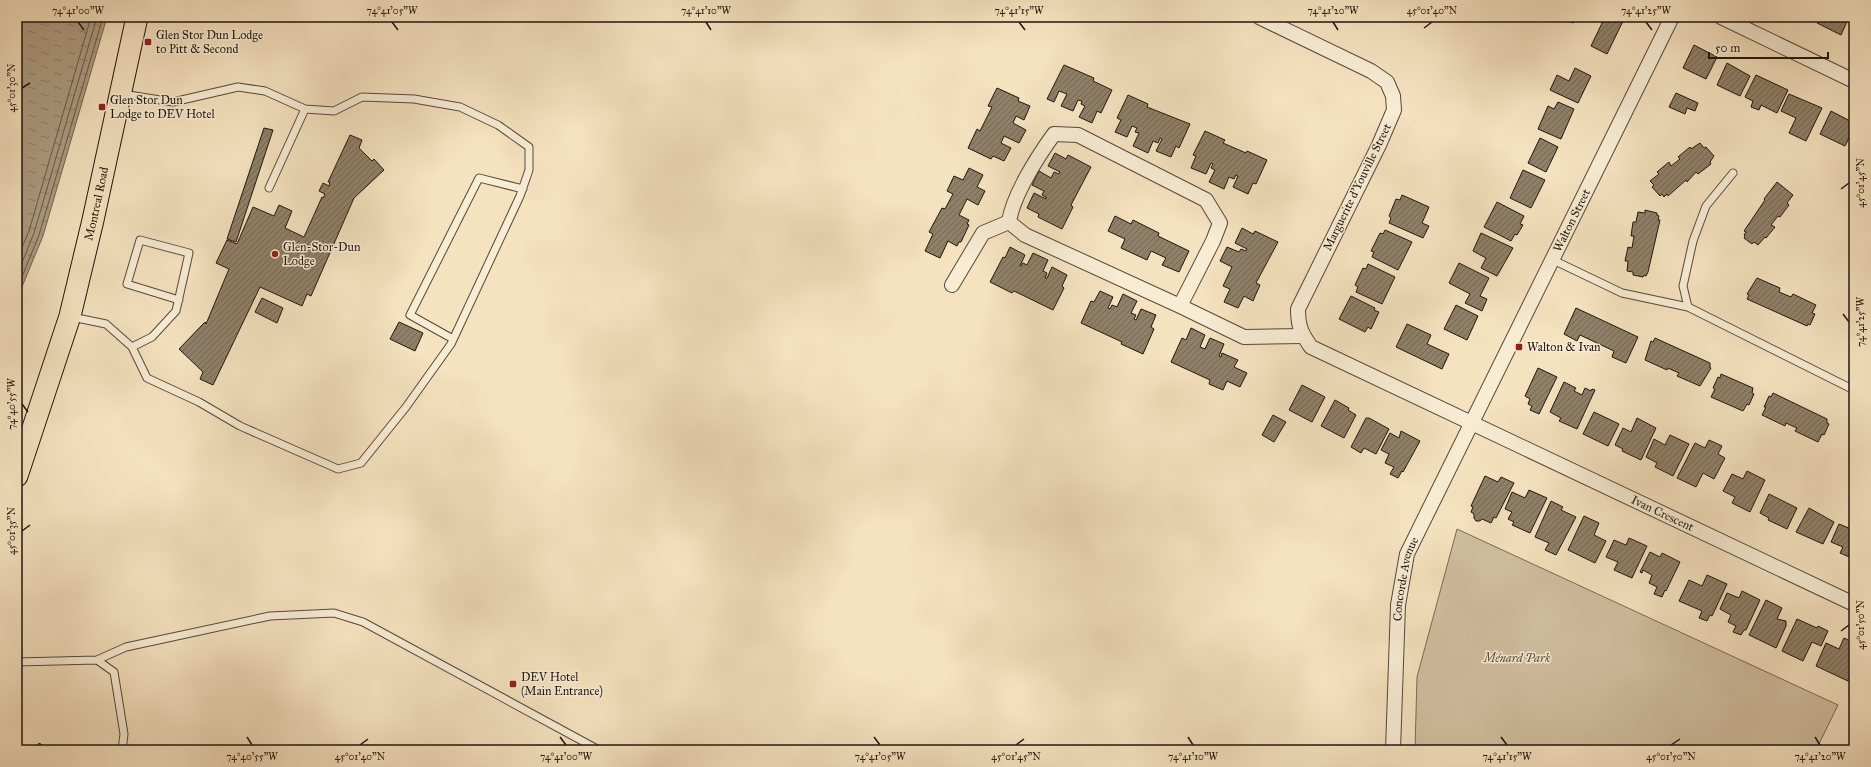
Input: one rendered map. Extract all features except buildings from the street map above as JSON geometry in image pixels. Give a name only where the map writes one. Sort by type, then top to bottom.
[{"type":"main road","name":"Montreal Road","points":[[17,476],[45,387],[70,316],[122,94],[137,17]]},
{"type":"main road","name":"Montreal Road","points":[[17,439],[45,387]]},
{"type":"street","name":"Marguerite d'Youville Street","points":[[1259,17],[1371,71],[1387,82],[1393,96],[1394,110],[1379,146],[1298,309],[1298,323],[1303,336],[1311,347],[1321,353],[1471,422]]},
{"type":"street","name":"Walton Street","points":[[1471,422],[1672,17]]},
{"type":"street","points":[[1721,17],[1854,81]]},
{"type":"street","points":[[1009,222],[1011,210],[1040,153],[1054,134],[1078,135],[1206,200],[1220,223],[1213,241],[1180,306]]},
{"type":"street","points":[[1009,222],[1025,235],[1244,337],[1303,336]]},
{"type":"street","points":[[952,285],[983,233],[1009,222]]},
{"type":"street","name":"Ivan Crescent","points":[[1471,422],[1854,604]]},
{"type":"street","name":"Concorde Avenue","points":[[1393,750],[1398,605],[1407,554],[1471,422]]},
{"type":"lane","points":[[70,316],[106,324],[132,346],[147,378],[199,402],[240,426],[338,469],[361,463],[406,407],[453,339],[523,189],[529,170],[529,147],[498,125],[460,107],[414,99],[362,97],[334,111],[305,110],[265,91],[238,87],[172,102],[122,94]]},
{"type":"lane","points":[[269,188],[305,110]]},
{"type":"lane","points":[[1688,307],[1683,286],[1693,241],[1706,206],[1734,173]]},
{"type":"lane","points":[[453,339],[410,315],[479,178],[523,189]]},
{"type":"lane","points":[[132,346],[152,338],[176,311],[179,300],[189,253],[140,240],[127,284],[179,300]]},
{"type":"lane","points":[[1551,259],[1622,293],[1688,307],[1854,390]]},
{"type":"lane","points":[[17,662],[97,660],[126,647],[270,616],[334,613],[364,622],[599,750]]},
{"type":"lane","points":[[97,660],[114,672],[124,734],[122,750]]},
{"type":"green space","name":"Ménard Park","points":[[1457,529],[1838,705],[1816,750],[1415,750],[1417,677]]},
{"type":"water","points":[[17,17],[107,17],[43,236],[17,299]]},
{"type":"place","name":"Glen Stor Dun Lodge to Pitt & Second","points":[[148,42]]},
{"type":"place","name":"Glen Stor Dun Lodge to DEV Hotel","points":[[102,107]]},
{"type":"place","name":"Glen-Stor-Dun Lodge","points":[[275,254]]},
{"type":"place","name":"Walton & Ivan","points":[[1519,347]]},
{"type":"place","name":"DEV Hotel (Main Entrance)","points":[[513,684]]}]
